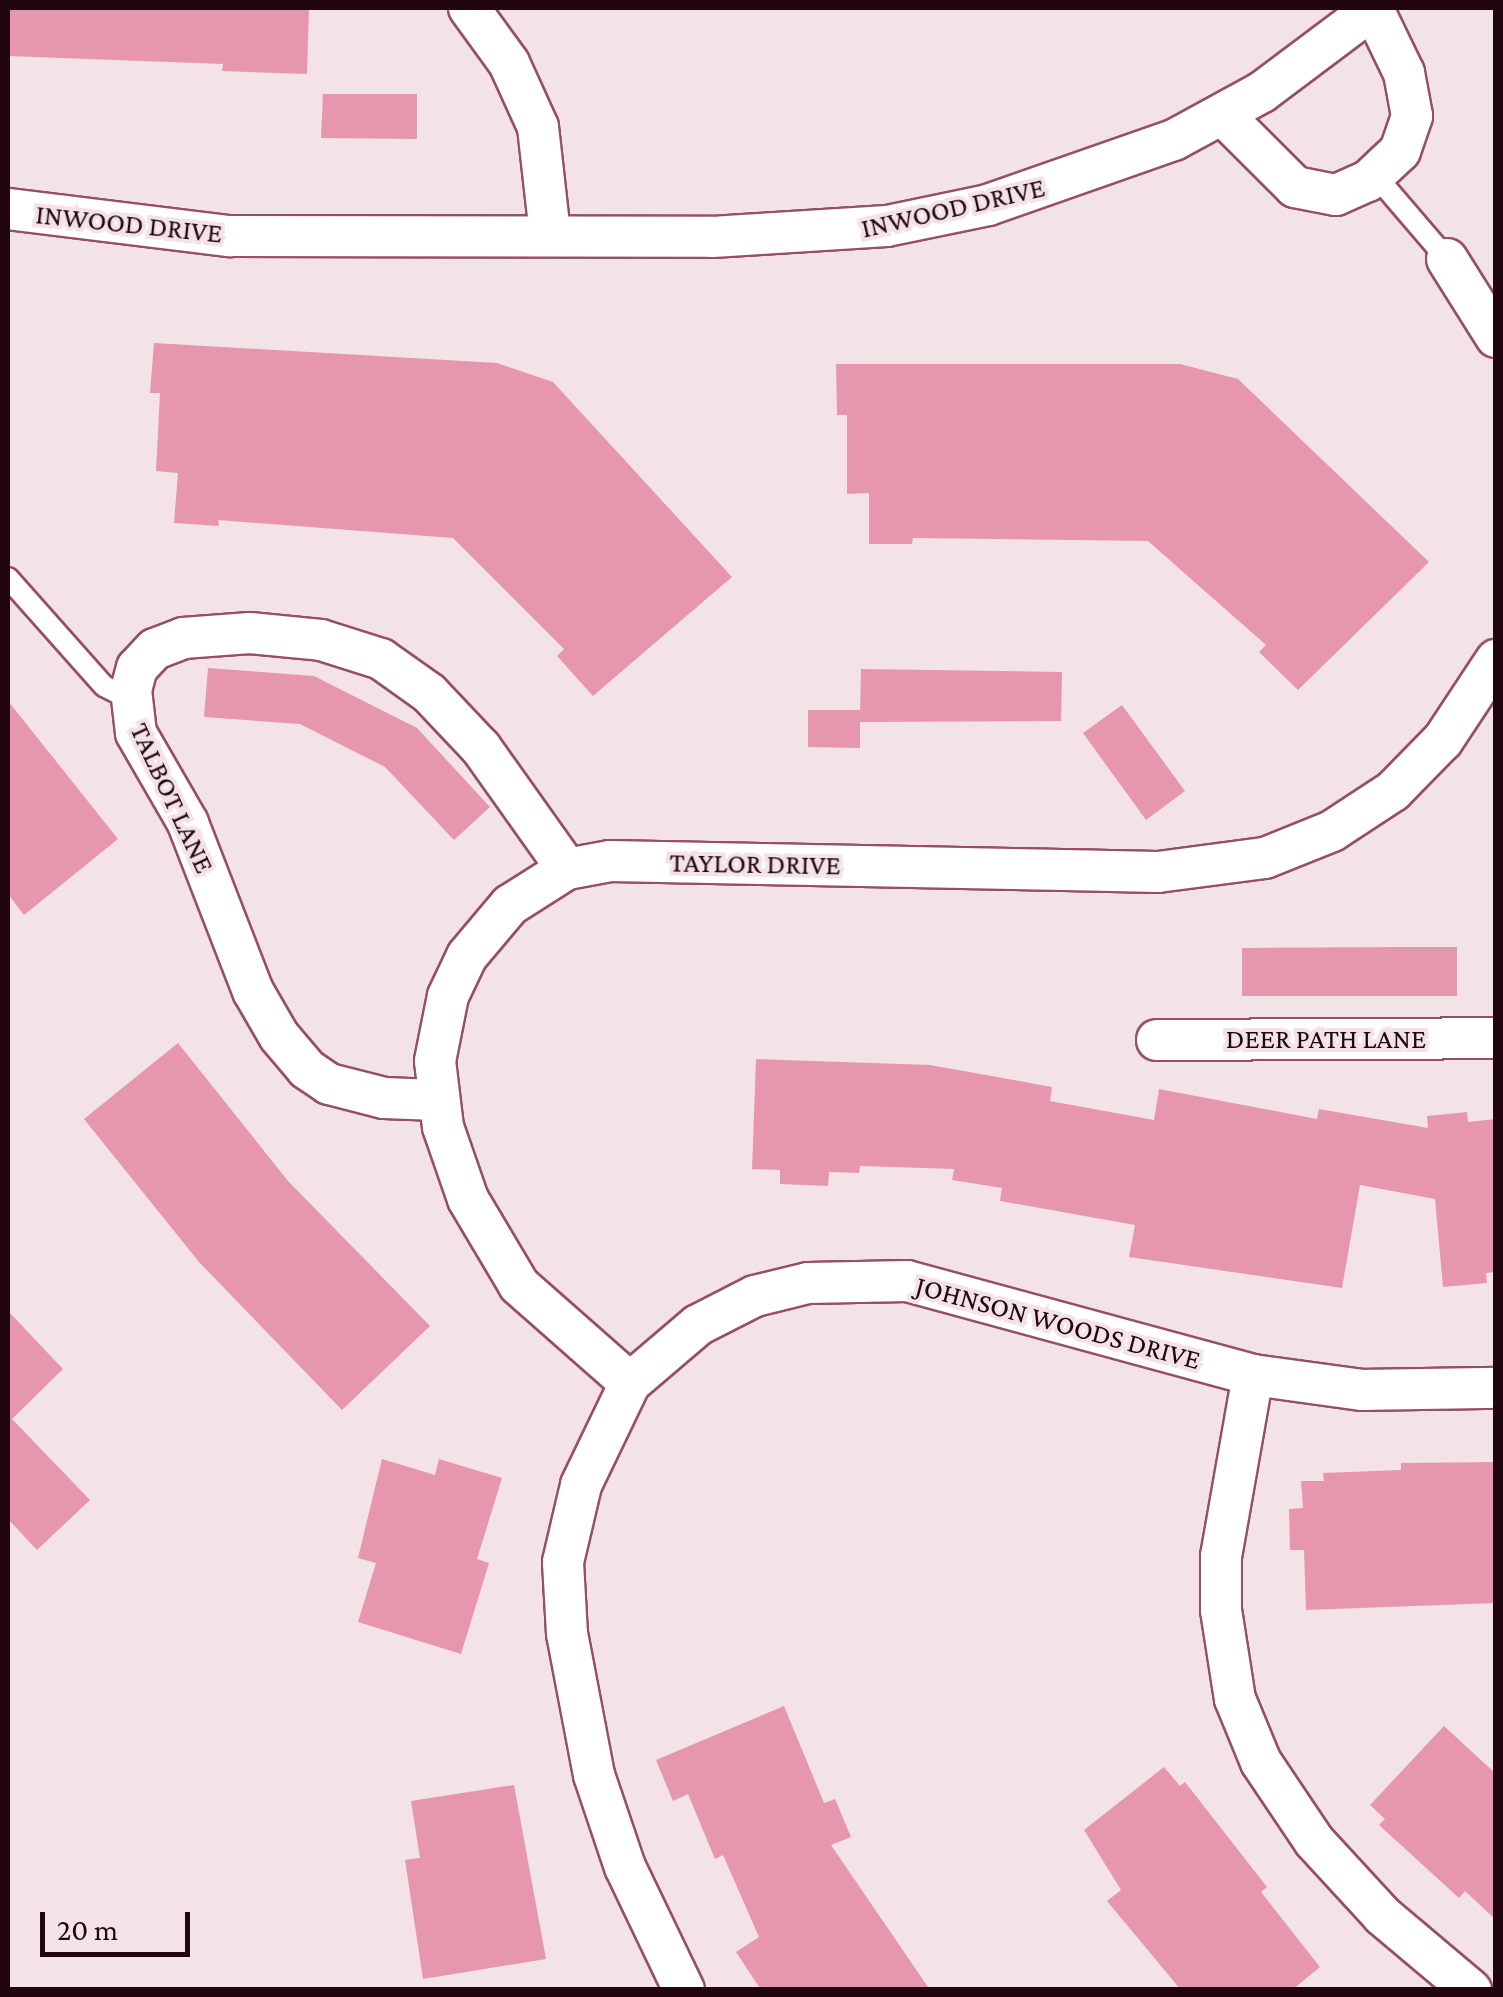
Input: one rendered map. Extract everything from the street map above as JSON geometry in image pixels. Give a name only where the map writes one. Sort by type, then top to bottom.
[{"type":"street","points":[[469,8],[509,63],[538,127],[550,234]]},
{"type":"street","name":"INWOOD DRIVE","points":[[8,210],[191,234],[436,239],[550,234],[792,236],[915,222],[1061,183],[1224,116],[1373,8],[1404,73],[1412,116],[1400,151],[1375,175],[1336,195],[1295,187],[1224,116]]},
{"type":"street","points":[[1447,259],[1496,336]]},
{"type":"street","name":"TALBOT LANE","points":[[438,1100],[384,1098],[330,1084],[288,1048],[253,991],[188,823],[136,733],[131,700],[145,658],[183,638],[250,634],[362,651],[403,673],[454,718],[567,870]]},
{"type":"street","name":"TAYLOR DRIVE","points":[[630,1383],[518,1285],[468,1199],[438,1100],[442,1017],[467,956],[510,905],[567,870],[610,861],[1158,872],[1247,862],[1332,831],[1392,791],[1443,740],[1496,660]]},
{"type":"street","name":"DEER PATH LANE","points":[[1157,1040],[1496,1038]]},
{"type":"street","name":"JOHNSON WOODS DRIVE","points":[[684,1990],[624,1867],[594,1776],[563,1596],[572,1513],[630,1383],[732,1306],[851,1278],[960,1292],[1253,1375],[1363,1390],[1496,1388]]},
{"type":"street","points":[[1253,1375],[1221,1556],[1223,1637],[1235,1699],[1261,1762],[1314,1841],[1383,1916],[1471,1990]]},
{"type":"lane","points":[[1375,175],[1447,259]]},
{"type":"lane","points":[[8,578],[104,686],[131,700]]},
{"type":"building","points":[[8,8],[309,8],[307,74],[222,71],[223,64],[8,56]]},
{"type":"building","points":[[323,94],[417,94],[417,139],[321,138]]},
{"type":"building","points":[[154,343],[497,363],[553,382],[732,577],[593,696],[557,656],[564,649],[453,538],[218,520],[219,526],[174,523],[178,473],[156,471],[160,393],[150,393]]},
{"type":"building","points":[[836,364],[1180,364],[1238,379],[1429,562],[1298,690],[1259,652],[1266,645],[1148,541],[913,538],[912,544],[869,544],[869,493],[847,494],[847,415],[837,415]]},
{"type":"building","points":[[208,668],[314,676],[417,728],[490,807],[454,840],[385,767],[300,724],[204,717]]},
{"type":"building","points":[[861,669],[1062,672],[1061,721],[860,722],[860,748],[808,747],[808,710],[860,710],[860,717]]},
{"type":"building","points":[[8,701],[118,839],[24,915],[8,894]]},
{"type":"building","points":[[1122,705],[1185,791],[1146,820],[1083,733]]},
{"type":"building","points":[[1457,947],[1457,996],[1242,996],[1242,948]]},
{"type":"building","points":[[178,1043],[288,1181],[430,1326],[342,1410],[199,1262],[84,1119]]},
{"type":"building","points":[[756,1059],[930,1065],[1052,1087],[1050,1101],[1154,1120],[1159,1089],[1317,1119],[1319,1109],[1428,1128],[1427,1116],[1467,1112],[1468,1122],[1496,1119],[1496,1272],[1486,1273],[1487,1283],[1443,1287],[1435,1199],[1360,1185],[1342,1288],[1129,1257],[1135,1225],[1000,1201],[1002,1188],[952,1180],[954,1169],[860,1166],[859,1173],[829,1172],[828,1186],[780,1184],[780,1170],[752,1169]]},
{"type":"building","points":[[8,1311],[63,1369],[12,1419],[90,1500],[37,1550],[8,1519]]},
{"type":"building","points":[[382,1459],[435,1475],[439,1459],[502,1478],[477,1559],[489,1563],[461,1654],[358,1622],[376,1563],[358,1558]]},
{"type":"building","points":[[1496,1462],[1496,1603],[1306,1610],[1304,1550],[1290,1550],[1289,1509],[1303,1508],[1301,1481],[1324,1481],[1323,1473],[1401,1470],[1401,1463]]},
{"type":"building","points":[[784,1706],[824,1803],[835,1799],[851,1837],[831,1845],[930,1990],[761,1990],[736,1952],[759,1937],[723,1855],[715,1859],[688,1794],[673,1801],[656,1760]]},
{"type":"building","points":[[1444,1726],[1496,1774],[1496,1920],[1465,1891],[1459,1898],[1379,1825],[1385,1819],[1370,1805]]},
{"type":"building","points":[[1164,1767],[1180,1786],[1185,1782],[1267,1887],[1261,1892],[1320,1967],[1292,1990],[1181,1990],[1107,1901],[1121,1890],[1084,1830]]},
{"type":"building","points":[[514,1785],[546,1959],[423,1979],[405,1860],[420,1858],[411,1801]]}]
